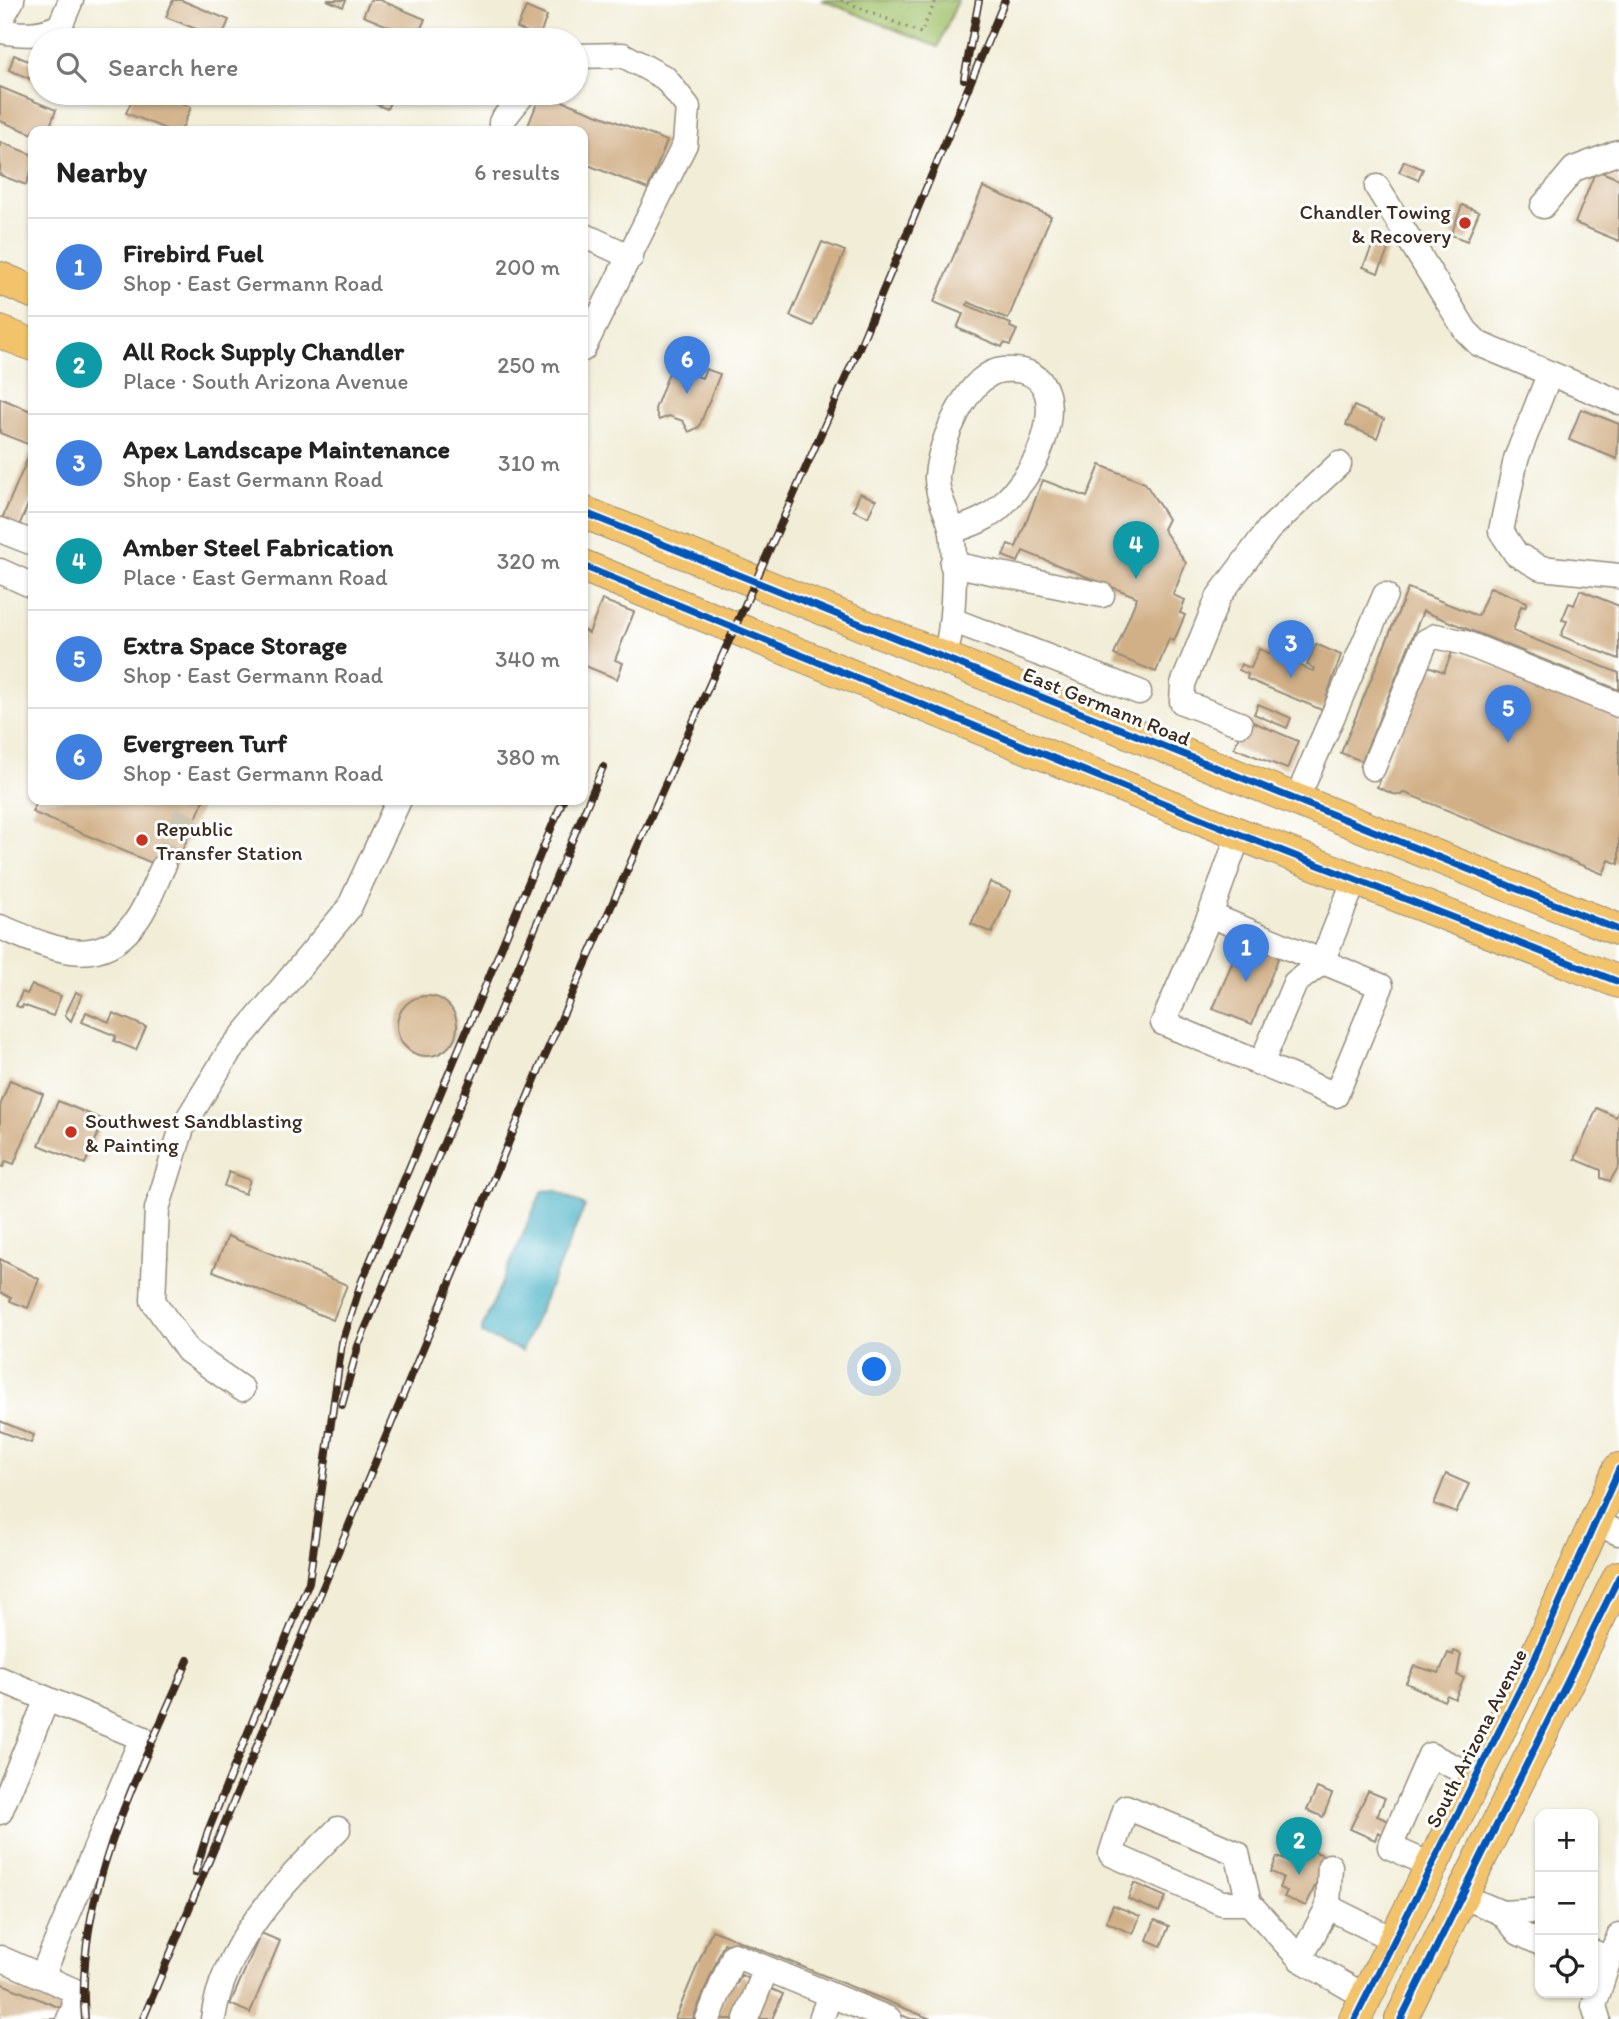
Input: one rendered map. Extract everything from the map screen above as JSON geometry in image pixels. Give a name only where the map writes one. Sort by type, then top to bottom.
[{"type":"main road","points":[[0,278],[28,290]]},
{"type":"main road","points":[[0,332],[28,343]]},
{"type":"main road","name":"East Germann Road","points":[[588,514],[1296,802],[1619,930]]},
{"type":"main road","points":[[588,568],[1240,834],[1619,982]]},
{"type":"main road","points":[[925,706],[944,658]]},
{"type":"main road","points":[[1147,796],[1165,748]]},
{"type":"main road","points":[[1240,834],[1257,786]]},
{"type":"main road","name":"South Arizona Avenue","points":[[1360,2008],[1532,1665],[1608,1528],[1619,1469]]},
{"type":"main road","points":[[1401,2019],[1619,1577]]},
{"type":"lane","points":[[0,21],[12,0]]},
{"type":"lane","points":[[55,28],[60,26],[71,0]]},
{"type":"lane","points":[[0,31],[28,35]]},
{"type":"lane","points":[[588,56],[623,55],[665,78],[688,107],[685,144],[588,339]]},
{"type":"lane","points":[[500,126],[500,122],[513,105]]},
{"type":"lane","points":[[1543,206],[1574,169],[1619,152]]},
{"type":"lane","points":[[1377,187],[1466,331],[1493,352],[1619,402]]},
{"type":"lane","points":[[588,237],[631,257]]},
{"type":"lane","points":[[944,658],[952,636],[952,531],[941,500],[937,477],[943,449],[965,395],[996,371],[1016,369],[1033,375],[1045,384],[1049,401],[1039,453],[1002,506],[976,523],[952,531]]},
{"type":"lane","points":[[1549,374],[1517,459],[1501,531],[1516,554],[1541,568],[1619,576]]},
{"type":"lane","points":[[1240,724],[1182,702],[1183,684],[1219,596],[1235,572],[1269,529],[1339,464]]},
{"type":"lane","points":[[0,530],[28,541]]},
{"type":"lane","points":[[952,564],[1102,595]]},
{"type":"lane","points":[[0,571],[28,584]]},
{"type":"lane","points":[[1296,802],[1385,595]]},
{"type":"lane","points":[[952,620],[1139,692]]},
{"type":"lane","points":[[1373,768],[1426,641],[1436,636],[1465,643],[1619,705]]},
{"type":"lane","points":[[242,1389],[188,1351],[153,1301],[157,1209],[182,1128],[229,1052],[349,908],[397,805]]},
{"type":"lane","points":[[1210,915],[1381,986],[1336,1095],[1163,1023],[1210,915],[1240,834]]},
{"type":"lane","points":[[0,927],[80,954],[104,950],[133,925],[163,867]]},
{"type":"lane","points":[[1261,1064],[1295,983],[1322,962],[1355,879]]},
{"type":"lane","points":[[0,1679],[142,1738],[42,1976]]},
{"type":"lane","points":[[0,1812],[47,1699]]},
{"type":"lane","points":[[1431,1865],[1390,1847],[1430,1755],[1475,1777]]},
{"type":"lane","points":[[1249,1903],[1222,1903],[1111,1854],[1126,1807],[1237,1853],[1249,1903],[1300,1959],[1360,2008]]},
{"type":"lane","points":[[213,2019],[217,1992],[236,1950],[284,1883],[338,1829]]},
{"type":"lane","points":[[1300,1959],[1328,1907],[1330,1866]]},
{"type":"lane","points":[[1462,1895],[1502,1913],[1520,1933],[1535,1940]]},
{"type":"lane","points":[[1328,1907],[1394,1940]]},
{"type":"lane","points":[[1502,1913],[1535,1912]]},
{"type":"lane","points":[[1598,2019],[1594,2006],[1607,1949]]},
{"type":"lane","points":[[708,2019],[734,1955],[889,2019]]},
{"type":"lane","points":[[0,1958],[73,1990],[75,2006],[69,2019]]},
{"type":"lane","points":[[746,2019],[766,1969]]},
{"type":"lane","points":[[821,2019],[830,1995]]},
{"type":"path","points":[[841,0],[921,33],[936,0]]},
{"type":"green space","points":[[822,0],[958,0],[938,47]]},
{"type":"water","points":[[554,1190],[585,1206],[522,1351],[482,1334],[482,1328],[542,1191]]},
{"type":"building","points":[[173,0],[181,0],[229,20],[226,28],[194,28],[166,17]]},
{"type":"building","points":[[327,0],[346,0],[343,7]]},
{"type":"building","points":[[370,0],[380,0],[425,19],[421,28],[392,28],[363,16]]},
{"type":"building","points":[[526,7],[547,16],[542,28],[517,28]]},
{"type":"building","points":[[14,55],[28,61],[28,78],[9,70]]},
{"type":"building","points":[[0,87],[28,98],[28,105],[44,105],[56,110],[50,126],[28,126],[28,132],[0,121]]},
{"type":"building","points":[[130,105],[191,107],[183,126],[158,126],[126,113]]},
{"type":"building","points":[[536,105],[572,105],[667,141],[648,189],[588,165],[588,126],[528,126]]},
{"type":"building","points":[[0,142],[28,153],[26,185],[0,175]]},
{"type":"building","points":[[1404,161],[1423,169],[1418,180],[1399,172]]},
{"type":"building","points":[[1596,170],[1619,179],[1619,241],[1575,223]]},
{"type":"building","points":[[983,187],[1051,216],[1008,319],[968,302],[967,305],[1011,324],[1010,327],[1017,330],[1010,345],[1004,343],[1002,347],[957,328],[963,314],[934,302]]},
{"type":"building","name":"Chandler Towing & Recovery","points":[[1462,205],[1479,212],[1467,241],[1451,235]]},
{"type":"building","points":[[1375,240],[1390,246],[1378,273],[1363,267]]},
{"type":"building","points":[[822,242],[845,251],[813,326],[790,316]]},
{"type":"building","points":[[675,357],[690,362],[686,372],[702,378],[706,369],[720,374],[699,427],[689,432],[683,421],[669,416],[659,420],[655,409]]},
{"type":"building","points":[[0,398],[28,410],[28,444],[0,433]]},
{"type":"building","points":[[1354,406],[1384,419],[1377,438],[1346,425]]},
{"type":"building","points":[[1581,409],[1619,424],[1617,459],[1569,440]]},
{"type":"building","points":[[28,458],[28,505],[18,528],[1,521]]},
{"type":"building","points":[[1100,465],[1145,483],[1168,519],[1163,529],[1186,563],[1173,595],[1185,600],[1180,613],[1185,615],[1174,641],[1169,639],[1156,672],[1114,655],[1137,597],[1023,551],[1018,562],[1003,556],[1008,544],[1016,547],[1043,480],[1087,497]]},
{"type":"building","points":[[860,493],[876,500],[868,517],[853,510]]},
{"type":"building","points":[[1490,587],[1527,602],[1525,607],[1521,606],[1513,631],[1619,673],[1619,690],[1423,611],[1362,761],[1341,753],[1408,588],[1478,616]]},
{"type":"building","points":[[1580,590],[1619,606],[1619,659],[1561,636],[1567,621],[1562,620],[1569,603],[1574,605]]},
{"type":"building","points":[[602,600],[634,612],[615,660],[623,663],[617,679],[588,667],[589,633]]},
{"type":"building","points":[[1316,644],[1341,655],[1322,710],[1247,679],[1248,674],[1239,670],[1241,664],[1251,668],[1259,649],[1313,671],[1314,668],[1307,665]]},
{"type":"building","points":[[1453,650],[1619,717],[1619,864],[1609,860],[1603,874],[1403,792],[1402,795],[1393,794],[1377,787],[1428,666],[1444,672]]},
{"type":"building","points":[[1258,704],[1291,718],[1287,728],[1254,714]]},
{"type":"building","points":[[1246,719],[1298,741],[1287,769],[1234,748]]},
{"type":"building","name":"Republic Transfer Station","points":[[35,805],[202,805],[173,872],[32,812]]},
{"type":"building","points":[[990,882],[1011,891],[992,933],[971,924]]},
{"type":"building","points":[[1241,941],[1279,956],[1252,1024],[1213,1009]]},
{"type":"building","points":[[32,985],[61,996],[53,1016],[23,1005],[22,1008],[16,1006],[22,992],[27,994]]},
{"type":"building","points":[[76,992],[82,995],[71,1021],[65,1015]]},
{"type":"building","points":[[421,996],[433,996],[449,1004],[455,1014],[455,1038],[449,1048],[433,1056],[421,1056],[405,1048],[397,1032],[397,1020],[405,1004]]},
{"type":"building","points":[[86,1012],[109,1022],[113,1013],[146,1027],[136,1050],[114,1041],[116,1036],[82,1022]]},
{"type":"building","points":[[10,1080],[43,1094],[14,1164],[6,1161],[3,1167],[0,1166],[0,1106]]},
{"type":"building","name":"Southwest Sandblasting & Painting","points":[[58,1101],[104,1120],[85,1164],[39,1145]]},
{"type":"building","points":[[1597,1108],[1616,1117],[1619,1109],[1619,1166],[1610,1181],[1601,1178],[1601,1170],[1575,1159]]},
{"type":"building","points":[[229,1172],[250,1180],[245,1194],[224,1186]]},
{"type":"building","points":[[228,1236],[347,1285],[333,1320],[213,1271]]},
{"type":"building","points":[[0,1259],[39,1279],[28,1308],[10,1301],[11,1298],[0,1292]]},
{"type":"building","points":[[0,1421],[34,1435],[31,1443],[0,1431]]},
{"type":"building","points":[[1446,1474],[1469,1484],[1456,1513],[1434,1504]]},
{"type":"building","points":[[1454,1651],[1461,1654],[1457,1675],[1464,1678],[1455,1699],[1447,1695],[1444,1701],[1406,1683],[1414,1666],[1439,1673],[1448,1653],[1453,1655]]},
{"type":"building","points":[[1317,1788],[1332,1794],[1323,1817],[1307,1810]]},
{"type":"building","points":[[1368,1791],[1385,1798],[1377,1816],[1391,1822],[1386,1836],[1378,1832],[1375,1840],[1350,1829]]},
{"type":"building","points":[[1296,1844],[1328,1857],[1306,1906],[1284,1897],[1287,1891],[1279,1888],[1283,1877],[1271,1872],[1277,1857],[1289,1861]]},
{"type":"building","points":[[1134,1883],[1166,1897],[1159,1912],[1128,1899]]},
{"type":"building","points":[[1113,1905],[1140,1916],[1133,1934],[1106,1922]]},
{"type":"building","points":[[1155,1920],[1169,1926],[1161,1946],[1147,1940]]},
{"type":"building","points":[[712,1930],[931,2019],[911,2019],[724,1943],[693,2019],[675,2019]]},
{"type":"building","points":[[261,1933],[280,1941],[250,2013],[230,2004]]},
{"type":"building","points":[[741,1975],[754,1981],[738,2019],[715,2019],[731,1981],[737,1984]]},
{"type":"building","points":[[0,1983],[68,2011],[65,2019],[0,2019]]},
{"type":"building","points":[[767,1987],[783,1994],[772,2019],[754,2019]]},
{"type":"tunnel","points":[[163,867],[190,805]]},
{"type":"railway","points":[[964,79],[979,0]]},
{"type":"railway","points":[[143,2019],[543,1060],[862,341],[1005,0]]},
{"type":"railway","points":[[588,802],[603,767]]},
{"type":"railway","points":[[195,1873],[208,1831],[309,1582],[342,1343],[361,1283],[561,805]]},
{"type":"railway","points":[[342,1405],[358,1346],[587,805]]},
{"type":"railway","points":[[85,2019],[84,1972],[100,1879],[131,1790],[188,1660]]},
{"type":"cycle path","points":[[588,514],[1619,930]]},
{"type":"cycle path","points":[[588,568],[1239,834],[1619,982]]},
{"type":"cycle path","points":[[1355,2019],[1532,1665],[1619,1469]]},
{"type":"cycle path","points":[[1401,2019],[1619,1577]]},
{"type":"place","name":"Chandler Towing & Recovery","points":[[1465,223]]},
{"type":"place","name":"Evergreen Turf","points":[[687,394]]},
{"type":"place","name":"Amber Steel Fabrication","points":[[1136,579]]},
{"type":"place","name":"Apex Landscape Maintenance","points":[[1291,678]]},
{"type":"place","name":"Extra Space Storage","points":[[1508,743]]},
{"type":"place","name":"Republic Transfer Station","points":[[142,840]]},
{"type":"place","name":"Firebird Fuel","points":[[1246,982]]},
{"type":"place","name":"Southwest Sandblasting & Painting","points":[[71,1132]]},
{"type":"place","name":"All Rock Supply Chandler","points":[[1299,1875]]}]
